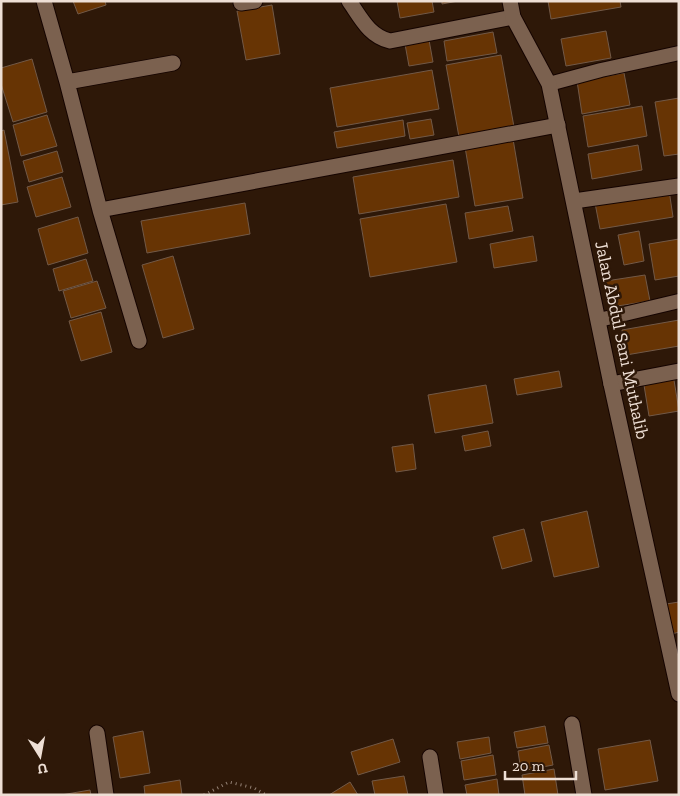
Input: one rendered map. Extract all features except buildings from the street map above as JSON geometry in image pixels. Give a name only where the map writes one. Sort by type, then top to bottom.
[{"type":"street","points":[[44,1],[100,210],[139,341]]},
{"type":"street","points":[[349,1],[371,31],[379,38],[390,41],[513,17]]},
{"type":"street","name":"Jalan Abdul Sani Muthalib","points":[[510,1],[513,17],[549,84],[678,688]]},
{"type":"street","points":[[67,82],[173,63]]},
{"type":"street","points":[[100,210],[558,125]]},
{"type":"street","points":[[574,201],[679,186]]},
{"type":"street","points":[[612,384],[679,371]]},
{"type":"street","points":[[572,724],[584,795]]},
{"type":"street","points":[[97,733],[106,795]]},
{"type":"street","points":[[430,757],[436,795]]},
{"type":"lane","points":[[549,84],[679,53]]},
{"type":"lane","points":[[599,320],[679,301]]},
{"type":"path","points":[[204,795],[229,782],[254,788],[266,795]]}]
